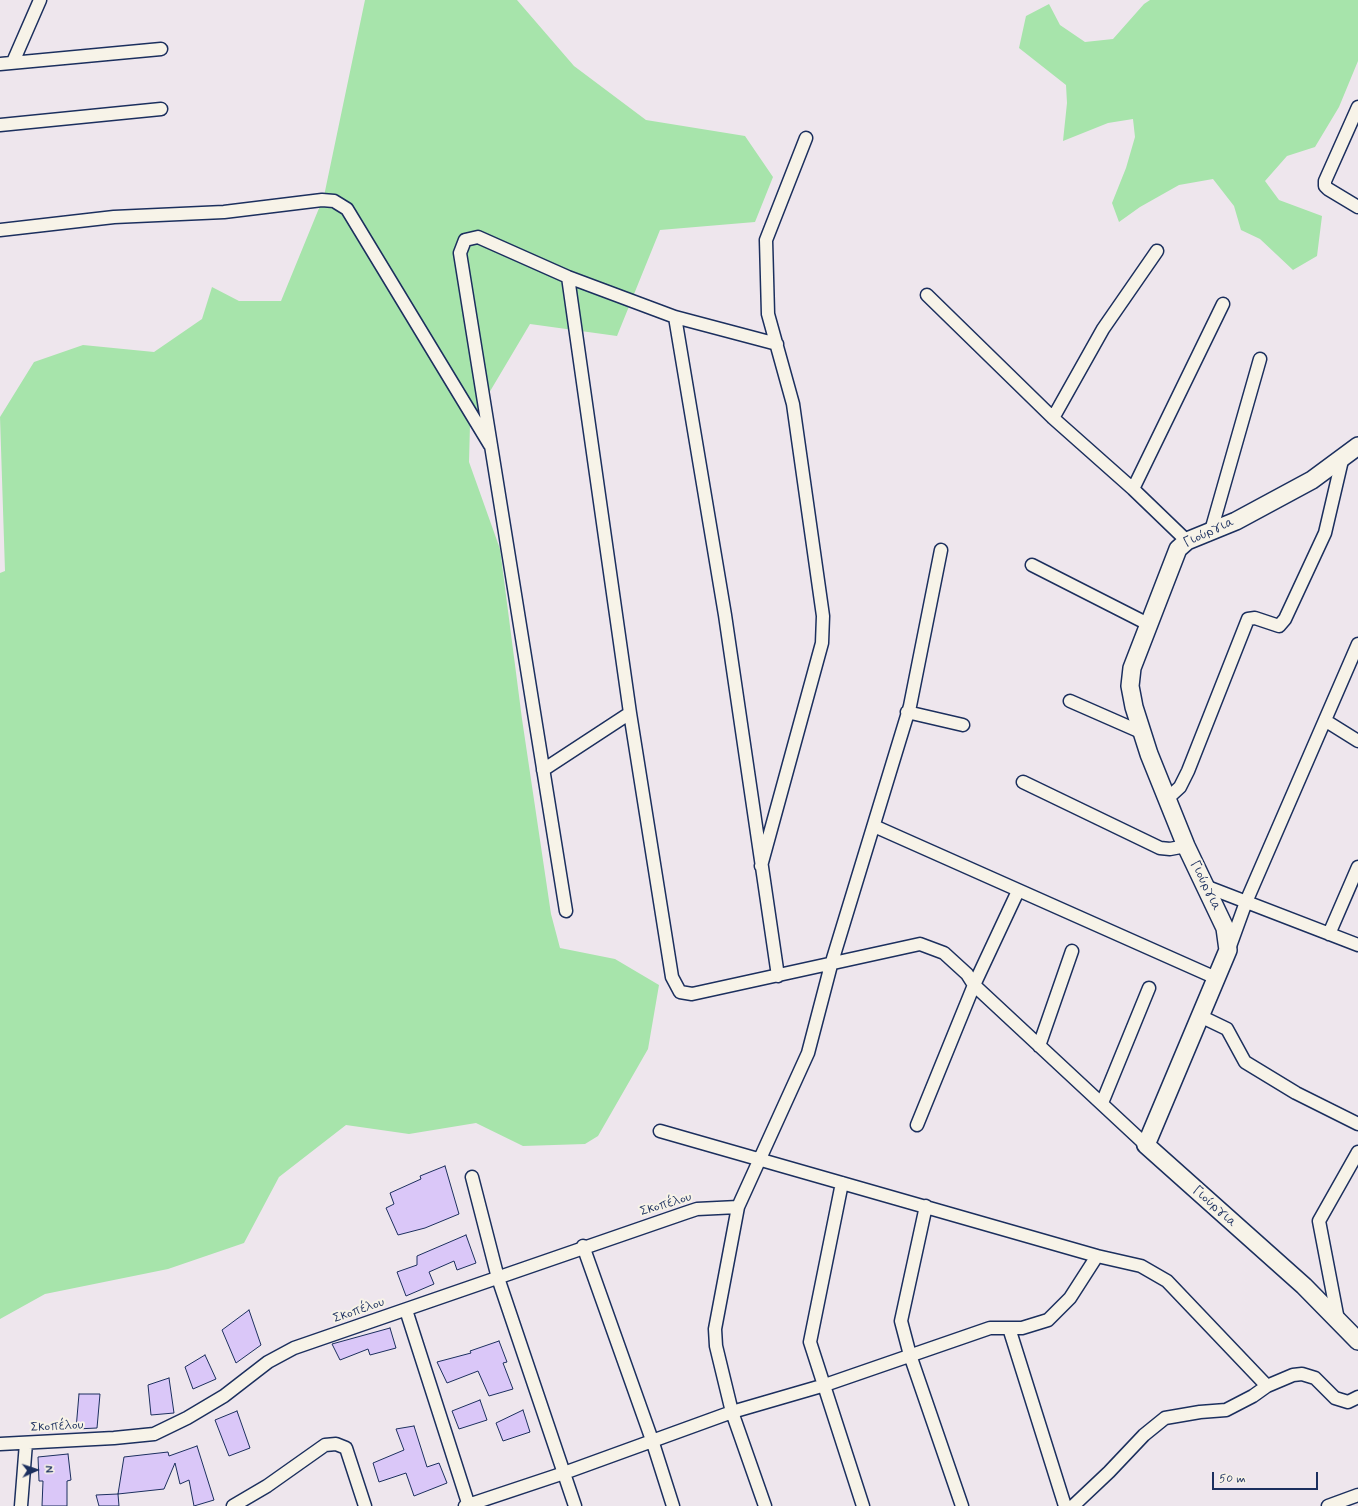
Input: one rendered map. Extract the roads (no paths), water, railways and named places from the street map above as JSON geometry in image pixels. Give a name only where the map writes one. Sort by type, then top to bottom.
[{"type":"street","points":[[13,62],[40,0]]},
{"type":"street","points":[[0,64],[161,49]]},
{"type":"street","points":[[1358,107],[1324,181],[1325,186],[1328,189],[1358,207]]},
{"type":"street","points":[[0,125],[162,109]]},
{"type":"street","points":[[761,866],[822,643],[823,616],[793,404],[768,314],[766,240],[806,138]]},
{"type":"street","points":[[0,230],[114,217],[224,212],[322,200],[334,200],[347,209],[493,450]]},
{"type":"street","points":[[566,911],[493,450],[460,253],[465,240],[478,237],[568,277],[675,317],[777,344]]},
{"type":"street","points":[[1053,418],[1103,329],[1157,251]]},
{"type":"street","points":[[568,277],[630,713],[672,977],[680,992],[692,994],[831,965],[920,944],[944,953],[967,974],[974,985],[1146,1145],[1228,950],[1246,902],[1326,721],[1358,644]]},
{"type":"street","points":[[926,295],[1053,418],[1133,489],[1187,541]]},
{"type":"street","points":[[1133,489],[1223,304]]},
{"type":"street","points":[[675,317],[725,615],[778,976]]},
{"type":"street","points":[[1211,531],[1260,359]]},
{"type":"street","name":"Γιούργια","points":[[1228,950],[1225,928],[1186,846],[1149,754],[1134,707],[1130,686],[1132,668],[1178,549],[1187,541],[1236,521],[1312,480],[1358,446]]},
{"type":"street","points":[[1167,799],[1180,788],[1188,771],[1248,619],[1255,618],[1279,626],[1285,619],[1325,533],[1343,456]]},
{"type":"street","points":[[764,1506],[732,1412],[716,1346],[714,1329],[738,1207],[808,1053],[831,965],[908,712],[941,550]]},
{"type":"street","points":[[1032,565],[1148,624]]},
{"type":"street","points":[[1070,701],[1143,733]]},
{"type":"street","points":[[908,712],[964,725]]},
{"type":"street","points":[[543,770],[630,713]]},
{"type":"street","points":[[1326,721],[1358,741]]},
{"type":"street","points":[[1023,782],[1160,848],[1170,849],[1186,846]]},
{"type":"street","points":[[874,826],[1216,978]]},
{"type":"street","points":[[1329,934],[1358,867]]},
{"type":"street","points":[[1206,886],[1358,945]]},
{"type":"street","points":[[917,1125],[974,985],[1018,891]]},
{"type":"street","points":[[1039,1046],[1072,952]]},
{"type":"street","points":[[1102,1103],[1149,988]]},
{"type":"street","points":[[1200,1016],[1227,1030],[1245,1062],[1296,1093],[1358,1124]]},
{"type":"street","points":[[660,1131],[1097,1256],[1141,1266],[1167,1281],[1267,1386]]},
{"type":"street","name":"Γιούργια","points":[[1146,1145],[1304,1286],[1358,1341]]},
{"type":"street","points":[[1338,1320],[1320,1221],[1358,1152]]},
{"type":"street","points":[[472,1177],[498,1278],[575,1506]]},
{"type":"street","points":[[842,1183],[810,1342],[863,1506]]},
{"type":"street","points":[[926,1206],[901,1321],[910,1354],[962,1506]]},
{"type":"street","name":"Σκοπέλου","points":[[0,1444],[114,1438],[154,1434],[187,1418],[224,1396],[268,1362],[294,1348],[498,1278],[584,1246],[697,1209],[738,1207]]},
{"type":"street","points":[[584,1246],[652,1440],[673,1506]]},
{"type":"street","points":[[406,1310],[468,1506],[732,1412],[825,1385],[910,1354],[990,1328],[1022,1328],[1048,1320],[1070,1298],[1097,1256]]},
{"type":"street","points":[[1010,1328],[1065,1506]]},
{"type":"street","points":[[1073,1506],[1110,1472],[1144,1435],[1165,1418],[1200,1412],[1226,1410],[1267,1386],[1294,1375],[1302,1374],[1315,1378],[1335,1398],[1348,1402],[1358,1397]]},
{"type":"street","points":[[21,1506],[26,1443]]},
{"type":"street","points":[[233,1506],[267,1486],[325,1445],[336,1444],[346,1448],[365,1506]]},
{"type":"street","points":[[1328,1506],[1358,1494]]}]
